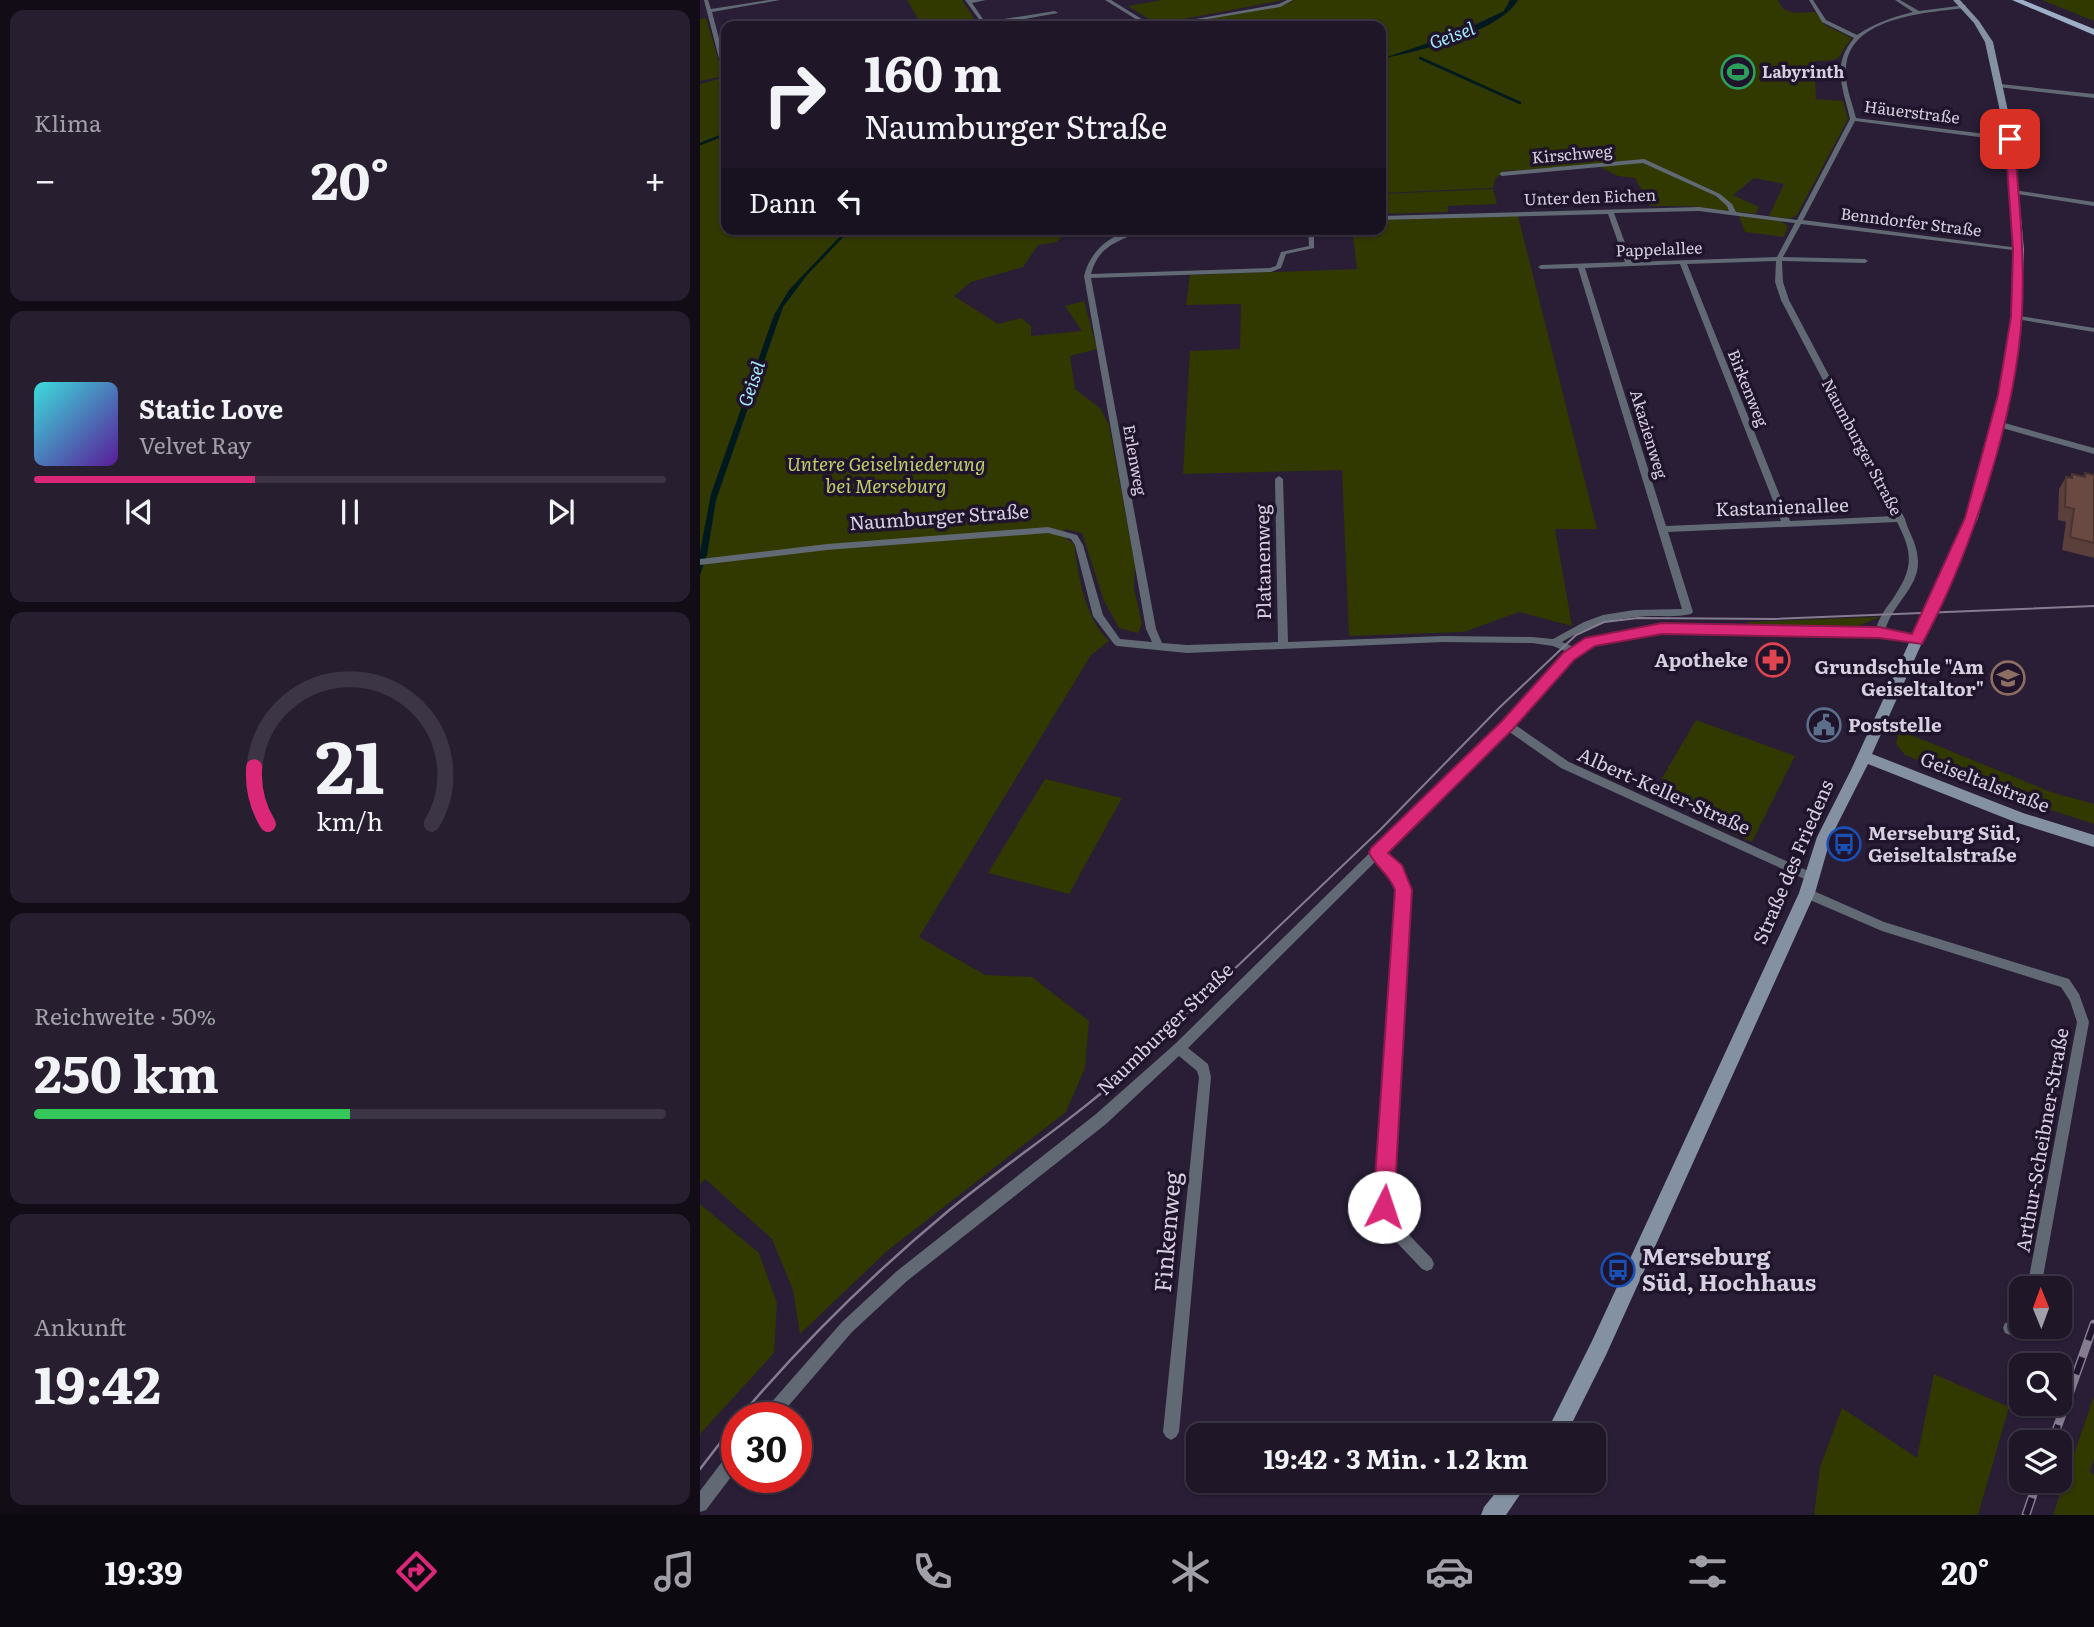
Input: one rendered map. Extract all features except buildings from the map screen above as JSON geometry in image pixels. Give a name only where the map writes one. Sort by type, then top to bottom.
[{"type":"main road","points":[[2022,0],[2094,27]]},
{"type":"main road","points":[[2022,0],[2094,32]]},
{"type":"street","points":[[706,0],[721,55]]},
{"type":"street","points":[[709,11],[778,0]]},
{"type":"street","points":[[968,1],[984,0]]},
{"type":"street","points":[[1189,21],[1280,5],[1291,0]]},
{"type":"street","points":[[1811,0],[1824,21],[1857,37]]},
{"type":"street","points":[[1897,0],[1918,13]]},
{"type":"street","points":[[2007,0],[2022,0]]},
{"type":"street","points":[[968,1],[982,21]]},
{"type":"street","points":[[1109,1],[1142,21]]},
{"type":"street","points":[[1866,261],[1779,260],[1853,119],[1843,80],[1843,65],[1857,37],[1876,26],[1963,2]]},
{"type":"street","name":"Straße des Friedens","points":[[1561,1423],[1599,1348],[1810,885],[1824,837],[1864,757],[1972,518],[1998,424],[2016,317],[2018,250],[2010,139],[2000,86],[1986,36],[1963,2]]},
{"type":"street","points":[[1003,21],[1055,13]]},
{"type":"street","points":[[2000,86],[2094,96]]},
{"type":"street","name":"Häuerstraße","points":[[1853,119],[2010,139]]},
{"type":"street","name":"Kirschweg","points":[[1502,174],[1644,161],[1718,195],[1730,205],[1734,214]]},
{"type":"street","points":[[2014,192],[2094,204]]},
{"type":"street","name":"Unter den Eichen","points":[[1386,218],[1676,208],[1800,221]]},
{"type":"street","points":[[1610,211],[1629,264]]},
{"type":"street","name":"Benndorfer Straße","points":[[1800,221],[2018,250]]},
{"type":"street","points":[[1129,235],[1105,245],[1089,264],[1087,276],[1271,270],[1279,267],[1283,253],[1312,247],[1311,235]]},
{"type":"street","name":"Pappelallee","points":[[1541,267],[1779,260]]},
{"type":"street","name":"Naumburger Straße","points":[[1779,260],[1779,282],[1785,300],[1911,541],[1914,569],[1890,614],[1882,623],[1881,633]]},
{"type":"street","name":"Birkenweg","points":[[1684,263],[1787,524]]},
{"type":"street","name":"Akazienweg","points":[[1554,643],[1583,624],[1610,615],[1688,612],[1581,266]]},
{"type":"street","name":"Erlenweg","points":[[1087,276],[1151,629],[1159,647]]},
{"type":"street","points":[[2016,317],[2094,330]]},
{"type":"street","points":[[1998,424],[2094,451]]},
{"type":"street","name":"Platanenweg","points":[[1279,479],[1283,645]]},
{"type":"street","name":"Kastanienallee","points":[[1663,529],[1901,519]]},
{"type":"street","name":"Naumburger Straße","points":[[700,562],[937,537],[1063,532],[1074,537],[1079,545],[1085,577],[1106,630],[1116,642],[1159,647],[1443,639],[1554,643],[1574,651]]},
{"type":"street","name":"Naumburger Straße","points":[[781,1402],[847,1327],[901,1276],[1101,1119],[1179,1048],[1507,725],[1574,651],[1612,635],[1662,629],[1881,633],[1917,640]]},
{"type":"street","name":"Albert-Keller-Straße","points":[[1507,725],[1565,765],[1810,885]]},
{"type":"street","name":"Geiseltalstraße","points":[[1864,757],[2020,818],[2094,841]]},
{"type":"street","points":[[1377,853],[1396,870],[1404,890],[1384,1207],[1390,1226],[1427,1264]]},
{"type":"street","name":"Arthur-Scheibner-Straße","points":[[1810,885],[1882,926],[2039,973],[2065,983],[2076,998],[2083,1022],[2036,1276]]},
{"type":"street","name":"Finkenweg","points":[[1171,1432],[1205,1077],[1203,1068],[1179,1048]]},
{"type":"street","points":[[700,1504],[721,1476]]},
{"type":"street","points":[[1492,1515],[1510,1493]]},
{"type":"green space","points":[[907,0],[962,0],[976,21],[919,21]]},
{"type":"green space","points":[[1162,0],[1284,0],[1173,21],[1152,21],[1128,6]]},
{"type":"green space","points":[[1294,0],[1510,0],[1504,11],[1409,53],[1484,27],[1498,19],[1518,0],[1778,0],[1788,11],[1815,12],[1825,25],[1852,38],[1837,59],[1816,61],[1810,66],[1815,73],[1816,99],[1843,101],[1848,119],[1797,215],[1790,219],[1769,216],[1784,184],[1754,178],[1733,195],[1759,207],[1756,214],[1688,206],[1650,206],[1635,178],[1618,176],[1598,166],[1504,171],[1495,179],[1493,188],[1386,193],[1386,21],[1195,21],[1283,5]]},
{"type":"green space","points":[[2042,0],[2094,0],[2094,21]]},
{"type":"green space","points":[[706,18],[721,74],[719,77],[700,81],[700,19]]},
{"type":"green space","name":"Untere Geiselniederung bei Merseburg","points":[[721,78],[721,235],[1062,235],[1057,242],[1038,245],[1023,267],[971,282],[954,296],[998,324],[1021,318],[1031,326],[1031,336],[1082,331],[1065,306],[1084,301],[1097,349],[1070,356],[1075,389],[1100,408],[1109,425],[1135,566],[1134,588],[1142,624],[1138,633],[1119,628],[1104,601],[1082,533],[1065,529],[1063,536],[1074,544],[1088,608],[1109,641],[1091,655],[919,937],[985,975],[1032,977],[1089,1021],[1085,1068],[1066,1112],[887,1251],[800,1334],[793,1290],[772,1239],[705,1179],[700,1184],[700,84]]},
{"type":"green space","points":[[1493,189],[1497,204],[1448,206],[1448,212],[1386,214],[1386,194]]},
{"type":"green space","points":[[1518,216],[1597,529],[1555,529],[1572,626],[1519,612],[1464,632],[1349,636],[1342,470],[1183,474],[1190,351],[1240,349],[1241,304],[1186,305],[1190,275],[1357,269],[1353,235],[1386,235],[1386,220]]},
{"type":"green space","points":[[1739,216],[1780,221],[1788,226],[1784,237],[1745,232]]},
{"type":"green space","points":[[1880,617],[1858,626],[1752,625],[1745,622]]},
{"type":"green space","points":[[1696,720],[1795,756],[1752,842],[1717,826],[1719,821],[1655,790]]},
{"type":"green space","points":[[1899,730],[2051,792],[2094,804],[2094,824],[2007,796],[1905,755],[1896,744]]},
{"type":"green space","points":[[1045,779],[1122,798],[1069,894],[988,873]]},
{"type":"green space","points":[[700,1204],[759,1253],[777,1303],[774,1353],[729,1402],[721,1402],[721,1411],[700,1434]]},
{"type":"green space","points":[[1934,1374],[2009,1407],[1978,1515],[1814,1515],[1820,1467],[1842,1408],[1917,1458]]},
{"type":"green space","points":[[2094,1396],[2094,1459],[2090,1472],[2094,1475],[2094,1515],[2053,1515],[2061,1493],[2072,1493],[2072,1460]]},
{"type":"water","name":"Geisel","points":[[1510,0],[1518,0],[1508,12],[1476,31],[1435,46],[1386,58],[1461,32],[1504,11]]},
{"type":"water","name":"Geisel","points":[[841,235],[845,235],[807,275],[783,307],[716,500],[707,555],[700,575],[700,552],[711,494],[774,315],[789,290]]},
{"type":"waterway","points":[[1420,58],[1520,103]]},
{"type":"waterway","points":[[700,144],[721,136]]},
{"type":"tram line","points":[[1141,1058],[1380,830],[1499,708],[1576,635],[1604,622],[1638,618],[1774,619],[2094,606]]},
{"type":"tram line","points":[[753,1402],[838,1310],[891,1261],[971,1192],[1071,1117],[1143,1056]]},
{"type":"tram line","points":[[700,1469],[721,1442]]},
{"type":"railway","points":[[2056,1430],[2094,1324]]},
{"type":"railway","points":[[2026,1515],[2034,1493]]},
{"type":"place","name":"Labyrinth","points":[[1738,72]]},
{"type":"place","name":"Apotheke","points":[[1773,660]]},
{"type":"place","name":"Grundschule \"Am Geiseltaltor\"","points":[[2008,678]]},
{"type":"place","name":"Poststelle","points":[[1824,725]]},
{"type":"place","name":"Merseburg Süd, Geiseltalstraße","points":[[1844,844]]},
{"type":"place","name":"Merseburg Süd, Hochhaus","points":[[1618,1270]]},
{"type":"route","points":[[1384,1207],[1404,890],[1396,870],[1377,853],[1507,725],[1568,656],[1591,642],[1612,635],[1662,629],[1812,630],[1895,634],[1917,640],[1972,518],[2004,395],[2016,317],[2018,250],[2010,139]]}]
